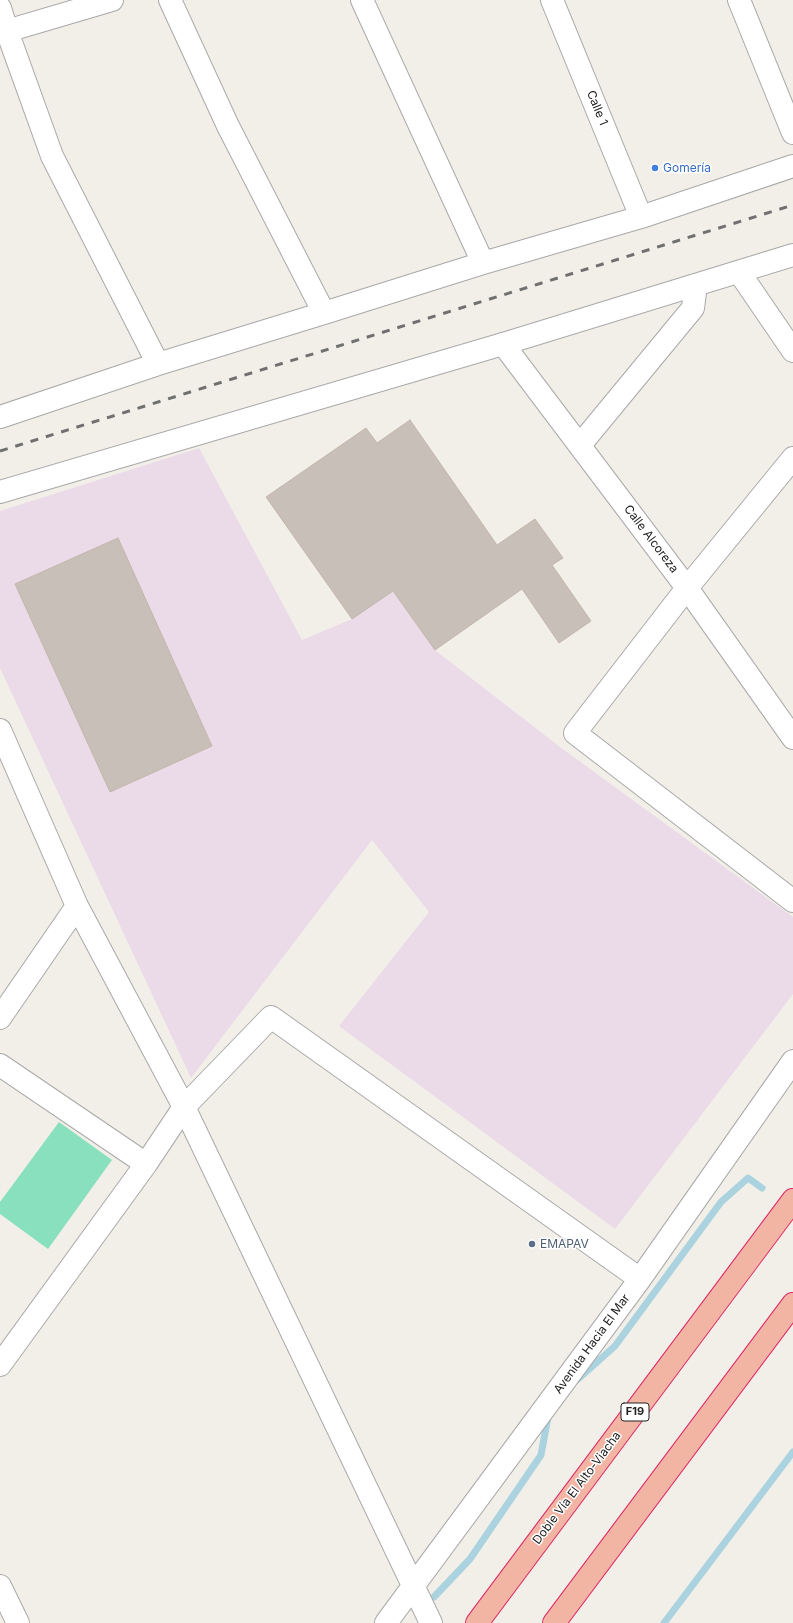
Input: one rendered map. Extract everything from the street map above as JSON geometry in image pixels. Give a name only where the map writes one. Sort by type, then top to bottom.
[{"type":"highway","name":"Doble Vía El Alto-Viacha","points":[[477,1623],[793,1200]]},
{"type":"highway","points":[[554,1623],[793,1304]]},
{"type":"street","points":[[3,32],[112,0]]},
{"type":"street","points":[[170,0],[228,126],[324,313]]},
{"type":"street","points":[[362,0],[483,263]]},
{"type":"street","name":"Calle 1","points":[[552,0],[642,217]]},
{"type":"street","points":[[739,0],[793,133]]},
{"type":"street","points":[[0,8],[3,32],[52,156],[158,364]]},
{"type":"street","points":[[0,416],[158,364],[483,263],[642,217],[793,166]]},
{"type":"street","points":[[0,492],[503,344],[793,255]]},
{"type":"street","points":[[739,272],[793,351]]},
{"type":"street","points":[[580,445],[692,308],[696,285]]},
{"type":"street","name":"Calle Alcoreza","points":[[503,344],[687,588],[793,738]]},
{"type":"street","points":[[793,458],[687,588],[575,732],[793,901]]},
{"type":"street","points":[[0,730],[77,906],[184,1108],[431,1623]]},
{"type":"street","points":[[0,1018],[77,906]]},
{"type":"street","points":[[0,1365],[146,1164],[184,1108],[270,1017],[640,1278]]},
{"type":"street","name":"Avenida Hacia El Mar","points":[[386,1623],[640,1278],[793,1061]]},
{"type":"street","points":[[0,1065],[146,1164]]},
{"type":"street","points":[[0,1586],[18,1623]]},
{"type":"shaded area","points":[[199,448],[302,640],[352,619],[393,591],[435,650],[560,747],[793,917],[793,994],[615,1229],[339,1026],[429,912],[372,840],[191,1078],[0,668],[0,511]]},
{"type":"green space","points":[[59,1122],[112,1160],[48,1249],[0,1214],[0,1202]]},
{"type":"building","points":[[410,420],[497,545],[535,519],[563,558],[552,565],[591,621],[559,643],[522,589],[435,650],[393,591],[352,619],[266,497],[366,428],[377,443]]},
{"type":"building","points":[[118,538],[212,746],[110,792],[15,584]]},
{"type":"waterway","points":[[577,1380],[615,1346],[721,1202],[748,1178],[762,1188]]},
{"type":"waterway","points":[[434,1597],[470,1559],[541,1455],[548,1417]]},
{"type":"waterway","points":[[664,1623],[793,1452]]},
{"type":"railway","points":[[0,451],[793,205]]},
{"type":"place","name":"Gomería","points":[[655,168]]},
{"type":"place","name":"EMAPAV","points":[[532,1244]]}]
